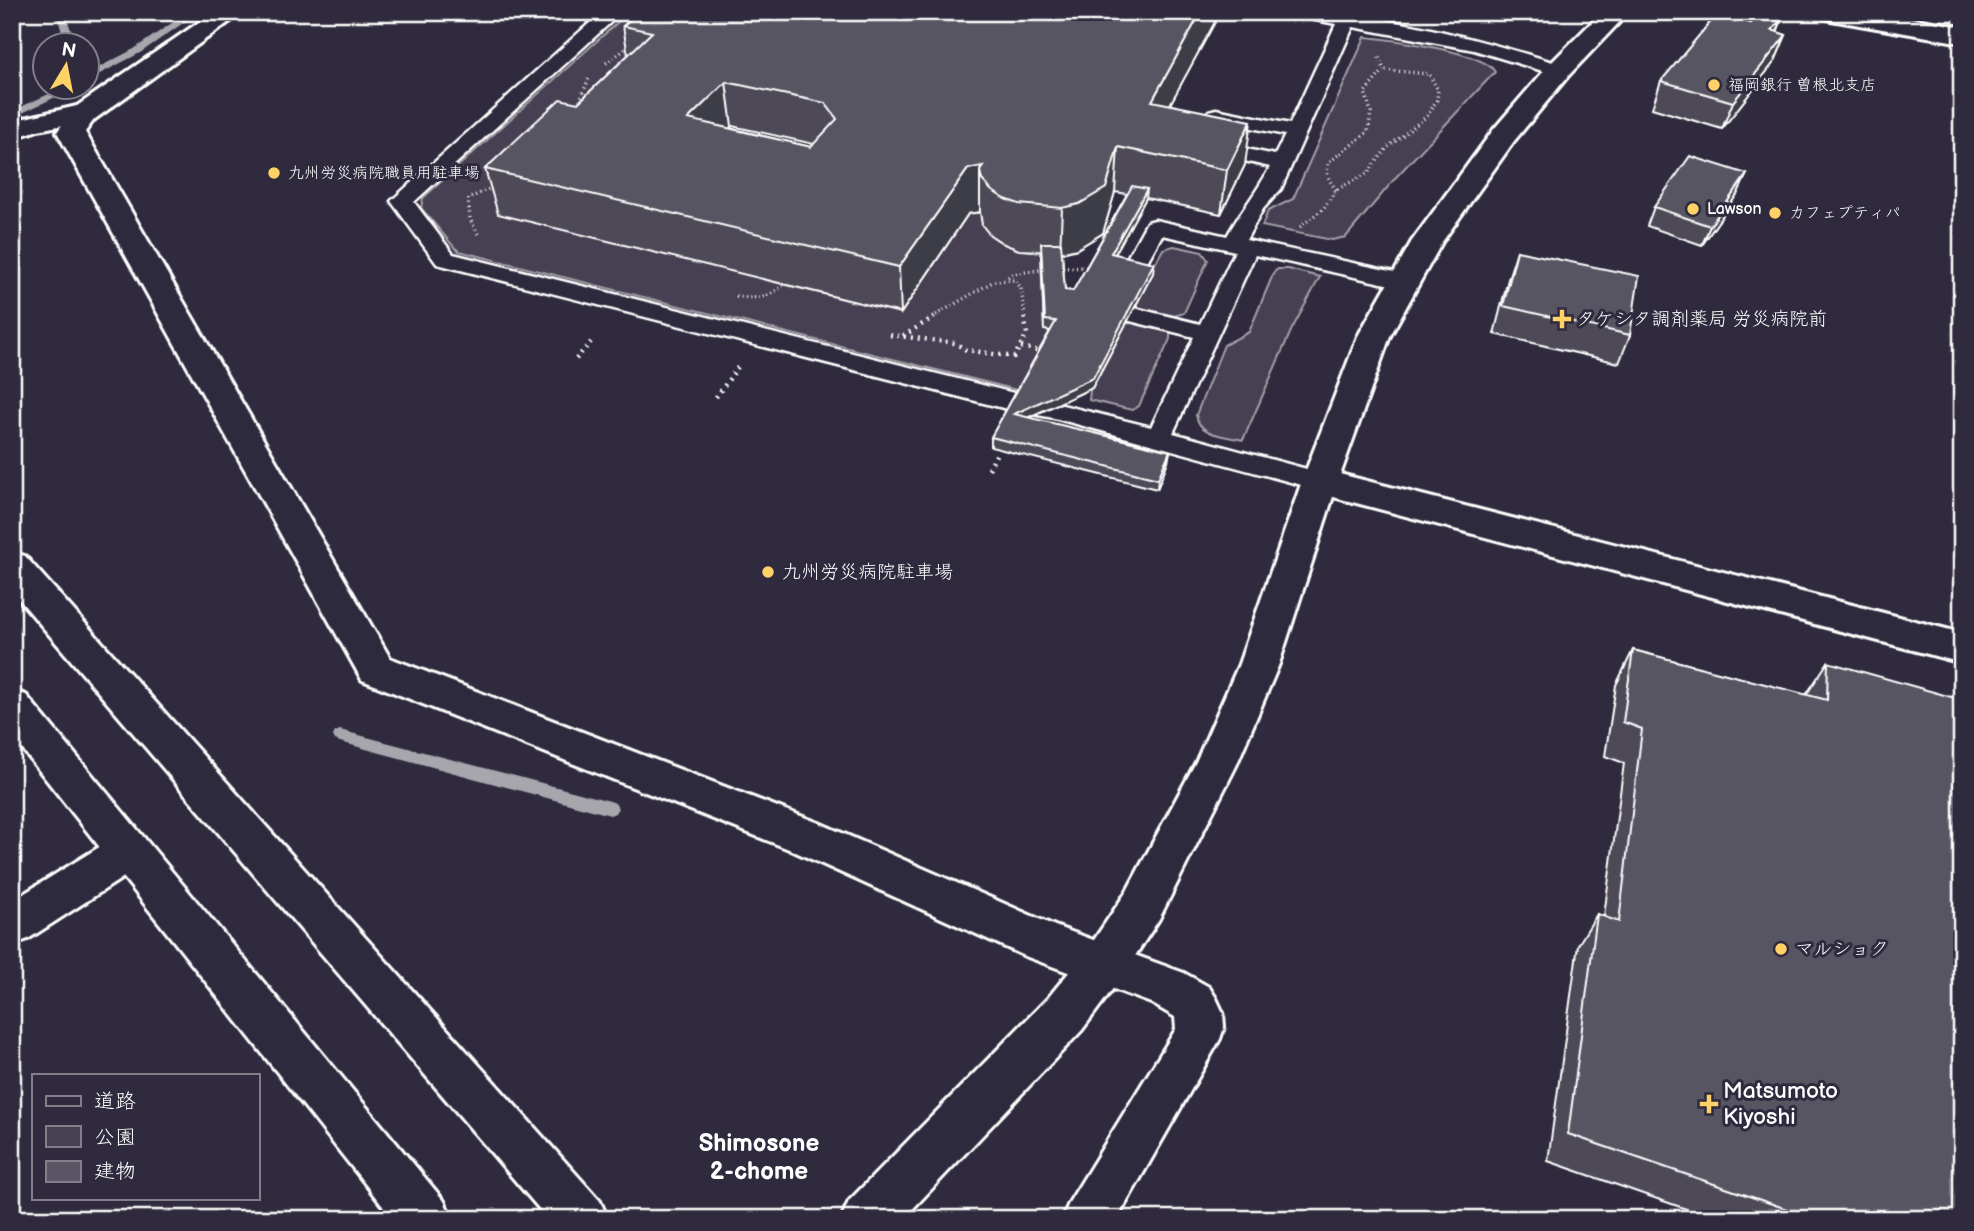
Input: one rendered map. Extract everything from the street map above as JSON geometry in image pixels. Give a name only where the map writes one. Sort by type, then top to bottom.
[{"type":"street","points":[[231,12],[85,113],[71,132],[376,669],[804,836],[1041,942],[1167,988],[1192,1002],[1199,1013],[1200,1027],[1189,1053],[1088,1219]]},
{"type":"street","points":[[867,1219],[1065,1014],[1104,964],[1143,905],[1215,766],[1263,653],[1320,481],[1374,336],[1427,241],[1504,135],[1559,70],[1617,12]]},
{"type":"street","points":[[1831,12],[1962,35]]},
{"type":"street","points":[[12,131],[31,123],[85,113]]},
{"type":"street","points":[[1320,481],[1962,648]]},
{"type":"street","points":[[12,566],[582,1219]]},
{"type":"street","points":[[12,706],[426,1219]]},
{"type":"street","points":[[12,925],[128,851]]},
{"type":"lane","points":[[613,12],[402,201],[445,259],[1015,403],[1158,436],[1320,481]]},
{"type":"lane","points":[[1301,12],[1477,45],[1559,70]]},
{"type":"lane","points":[[1158,436],[1207,333],[1254,206],[1269,189],[1347,20]]},
{"type":"lane","points":[[1198,123],[1204,113],[1296,131]]},
{"type":"lane","points":[[1187,143],[1282,163]]},
{"type":"lane","points":[[1097,332],[1155,228],[1404,281]]},
{"type":"lane","points":[[1110,309],[1207,333]]},
{"type":"lane","points":[[1054,410],[1066,387]]},
{"type":"path","points":[[604,66],[639,39]]},
{"type":"path","points":[[1379,56],[1384,70]]},
{"type":"path","points":[[1298,229],[1324,208],[1336,190],[1349,186],[1368,173],[1385,149],[1426,117],[1439,97],[1437,84],[1429,74],[1384,70]]},
{"type":"path","points":[[1336,190],[1327,175],[1328,163],[1336,152],[1368,132],[1371,112],[1365,92],[1384,70]]},
{"type":"path","points":[[576,114],[588,78],[596,72]]},
{"type":"path","points":[[578,106],[588,110]]},
{"type":"path","points":[[481,236],[470,219],[468,199],[499,183]]},
{"type":"path","points":[[903,336],[976,290],[1012,274],[1052,268],[1100,266]]},
{"type":"path","points":[[881,334],[955,343],[966,350],[1014,357],[1027,334],[1021,288],[1015,280],[1007,278]]},
{"type":"path","points":[[731,296],[766,299],[775,295],[784,284]]},
{"type":"path","points":[[576,359],[591,342]]},
{"type":"path","points":[[1021,347],[1050,354]]},
{"type":"path","points":[[716,397],[728,379]]},
{"type":"path","points":[[989,469],[997,453]]},
{"type":"green space","points":[[629,12],[718,12],[631,69],[901,313],[968,214],[983,211],[988,231],[1002,243],[1041,253],[1044,330],[1055,331],[1021,391],[459,251],[454,247],[421,208],[423,198]]},
{"type":"green space","points":[[1365,37],[1456,53],[1474,58],[1495,72],[1397,176],[1346,237],[1332,240],[1262,226],[1268,211],[1293,199]]},
{"type":"green space","points":[[1174,246],[1202,252],[1208,260],[1184,313],[1174,316],[1135,307],[1135,301],[1163,249]]},
{"type":"green space","points":[[1278,269],[1320,277],[1291,331],[1243,440],[1214,434],[1202,427],[1196,415],[1224,345],[1249,332],[1274,272]]},
{"type":"green space","points":[[1132,322],[1170,333],[1170,339],[1139,406],[1132,410],[1089,400],[1090,390],[1124,325]]},
{"type":"building","points":[[638,12],[1201,12],[1152,101],[1251,121],[1227,170],[1118,147],[1106,188],[1079,204],[1062,208],[1019,204],[1005,199],[982,180],[980,171],[983,166],[968,169],[899,267],[485,169],[560,99],[578,103],[652,32],[623,26]],"holes":[[[726,82],[825,103],[837,119],[811,147],[688,119]]]},
{"type":"building","points":[[1760,12],[1783,17],[1772,30],[1786,35],[1733,102],[1661,81],[1717,14],[1751,23]]},
{"type":"building","name":"Lawson","points":[[1690,156],[1747,174],[1710,226],[1654,207]]},
{"type":"building","points":[[1132,186],[1147,189],[1111,253],[1154,263],[1093,378],[1014,414],[1170,451],[1158,479],[991,437],[1056,321],[1045,320],[1041,243],[1061,243],[1065,290],[1073,291]]},
{"type":"building","points":[[1517,251],[1639,276],[1630,335],[1503,306]]},
{"type":"building","name":"マルショク","points":[[1633,650],[1827,700],[1828,662],[1962,700],[1962,1219],[1816,1219],[1568,1134],[1597,914],[1619,922],[1642,729],[1623,722]]},
{"type":"waterway","points":[[60,12],[66,32]]},
{"type":"waterway","points":[[102,70],[137,51],[195,12]]},
{"type":"waterway","points":[[12,115],[39,102]]},
{"type":"waterway","points":[[340,736],[610,808]]},
{"type":"place","name":"福岡銀行 曽根北支店","points":[[1714,85]]},
{"type":"place","name":"九州労災病院職員用駐車場","points":[[274,173]]},
{"type":"place","name":"Lawson","points":[[1693,209]]},
{"type":"place","name":"カフェプティパ","points":[[1775,213]]},
{"type":"place","name":"タケシタ調剤薬局 労災病院前","points":[[1562,319]]},
{"type":"place","name":"九州労災病院駐車場","points":[[768,572]]},
{"type":"place","name":"マルショク","points":[[1781,949]]},
{"type":"place","name":"Matsumoto Kiyoshi","points":[[1709,1104]]},
{"type":"district","name":"Shimosone 2-chome","points":[[759,1157]]}]
